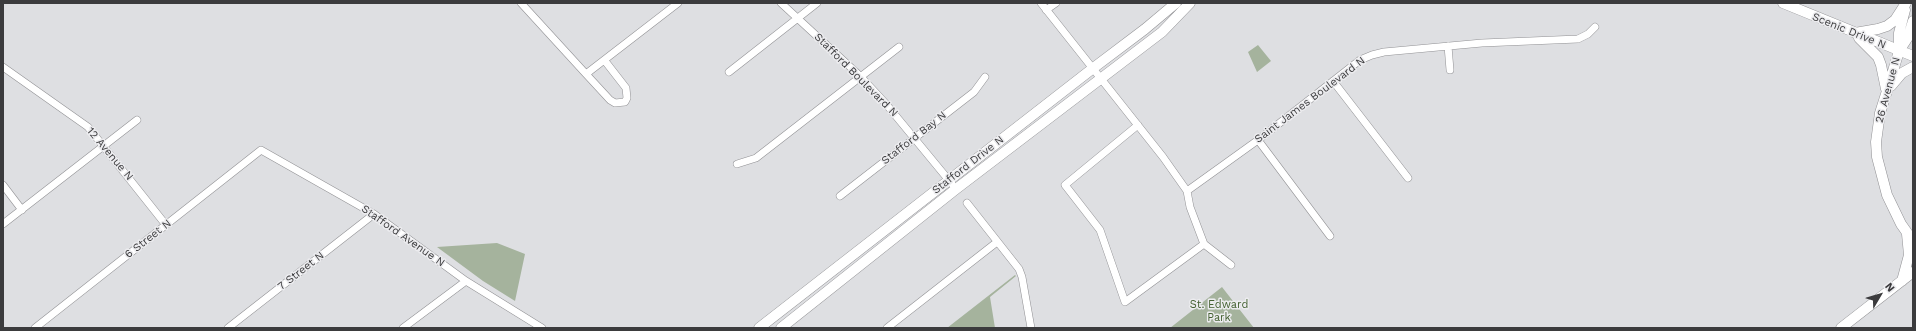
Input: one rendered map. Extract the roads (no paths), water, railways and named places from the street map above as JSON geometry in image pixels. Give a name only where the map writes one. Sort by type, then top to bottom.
[{"type":"main road","name":"Stafford Drive N","points":[[759,328],[1145,29],[1176,3]]},
{"type":"main road","name":"Stafford Drive N","points":[[781,328],[956,189],[1162,32],[1190,3]]},
{"type":"main road","points":[[1854,33],[1878,30],[1887,26],[1895,20],[1906,3]]},
{"type":"main road","points":[[1899,51],[1899,32],[1906,3]]},
{"type":"main road","name":"Scenic Drive N","points":[[1782,4],[1913,56]]},
{"type":"main road","points":[[1899,51],[1908,37],[1913,21]]},
{"type":"main road","points":[[1854,33],[1878,57],[1887,91]]},
{"type":"main road","name":"26 Avenue N","points":[[1899,51],[1878,127],[1877,157],[1887,194],[1894,212],[1913,241]]},
{"type":"main road","points":[[1887,91],[1899,76],[1913,67]]},
{"type":"main road","points":[[1902,281],[1909,255],[1907,233]]},
{"type":"main road","points":[[1841,328],[1913,272]]},
{"type":"main road","points":[[1902,281],[1913,281]]},
{"type":"street","points":[[521,3],[610,100],[615,104],[625,102],[627,98],[626,88],[604,61]]},
{"type":"street","points":[[586,74],[678,3]]},
{"type":"street","name":"Stafford Boulevard N","points":[[781,3],[860,76],[915,137],[956,189]]},
{"type":"street","points":[[729,72],[817,3]]},
{"type":"street","points":[[1041,3],[1138,125],[1187,192],[1190,207],[1204,244],[1231,265]]},
{"type":"street","points":[[1046,10],[1056,3]]},
{"type":"street","name":"Saint James Boulevard N","points":[[1187,192],[1258,140],[1360,60],[1372,55],[1384,52],[1482,43],[1578,39],[1588,34],[1595,27]]},
{"type":"street","points":[[1448,46],[1450,70]]},
{"type":"street","points":[[737,164],[756,158],[898,47]]},
{"type":"street","name":"12 Avenue N","points":[[3,66],[79,119],[105,146],[166,225]]},
{"type":"street","name":"Stafford Bay N","points":[[840,196],[974,92],[985,77]]},
{"type":"street","points":[[1333,81],[1408,178]]},
{"type":"street","points":[[3,224],[137,120]]},
{"type":"street","points":[[1138,125],[1065,185],[1100,230],[1125,302],[1204,244]]},
{"type":"street","points":[[1258,140],[1330,236]]},
{"type":"street","name":"6 Street N","points":[[34,328],[261,150]]},
{"type":"street","name":"Stafford Avenue N","points":[[261,150],[374,214],[466,281],[542,328]]},
{"type":"street","points":[[3,185],[22,210]]},
{"type":"street","points":[[967,203],[1018,269],[1022,277],[1031,328]]},
{"type":"street","name":"7 Street N","points":[[228,328],[374,214]]},
{"type":"street","points":[[887,328],[997,242]]},
{"type":"street","points":[[403,328],[466,281]]},
{"type":"park label","name":"St. Edward Park","points":[[1219,311]]}]
